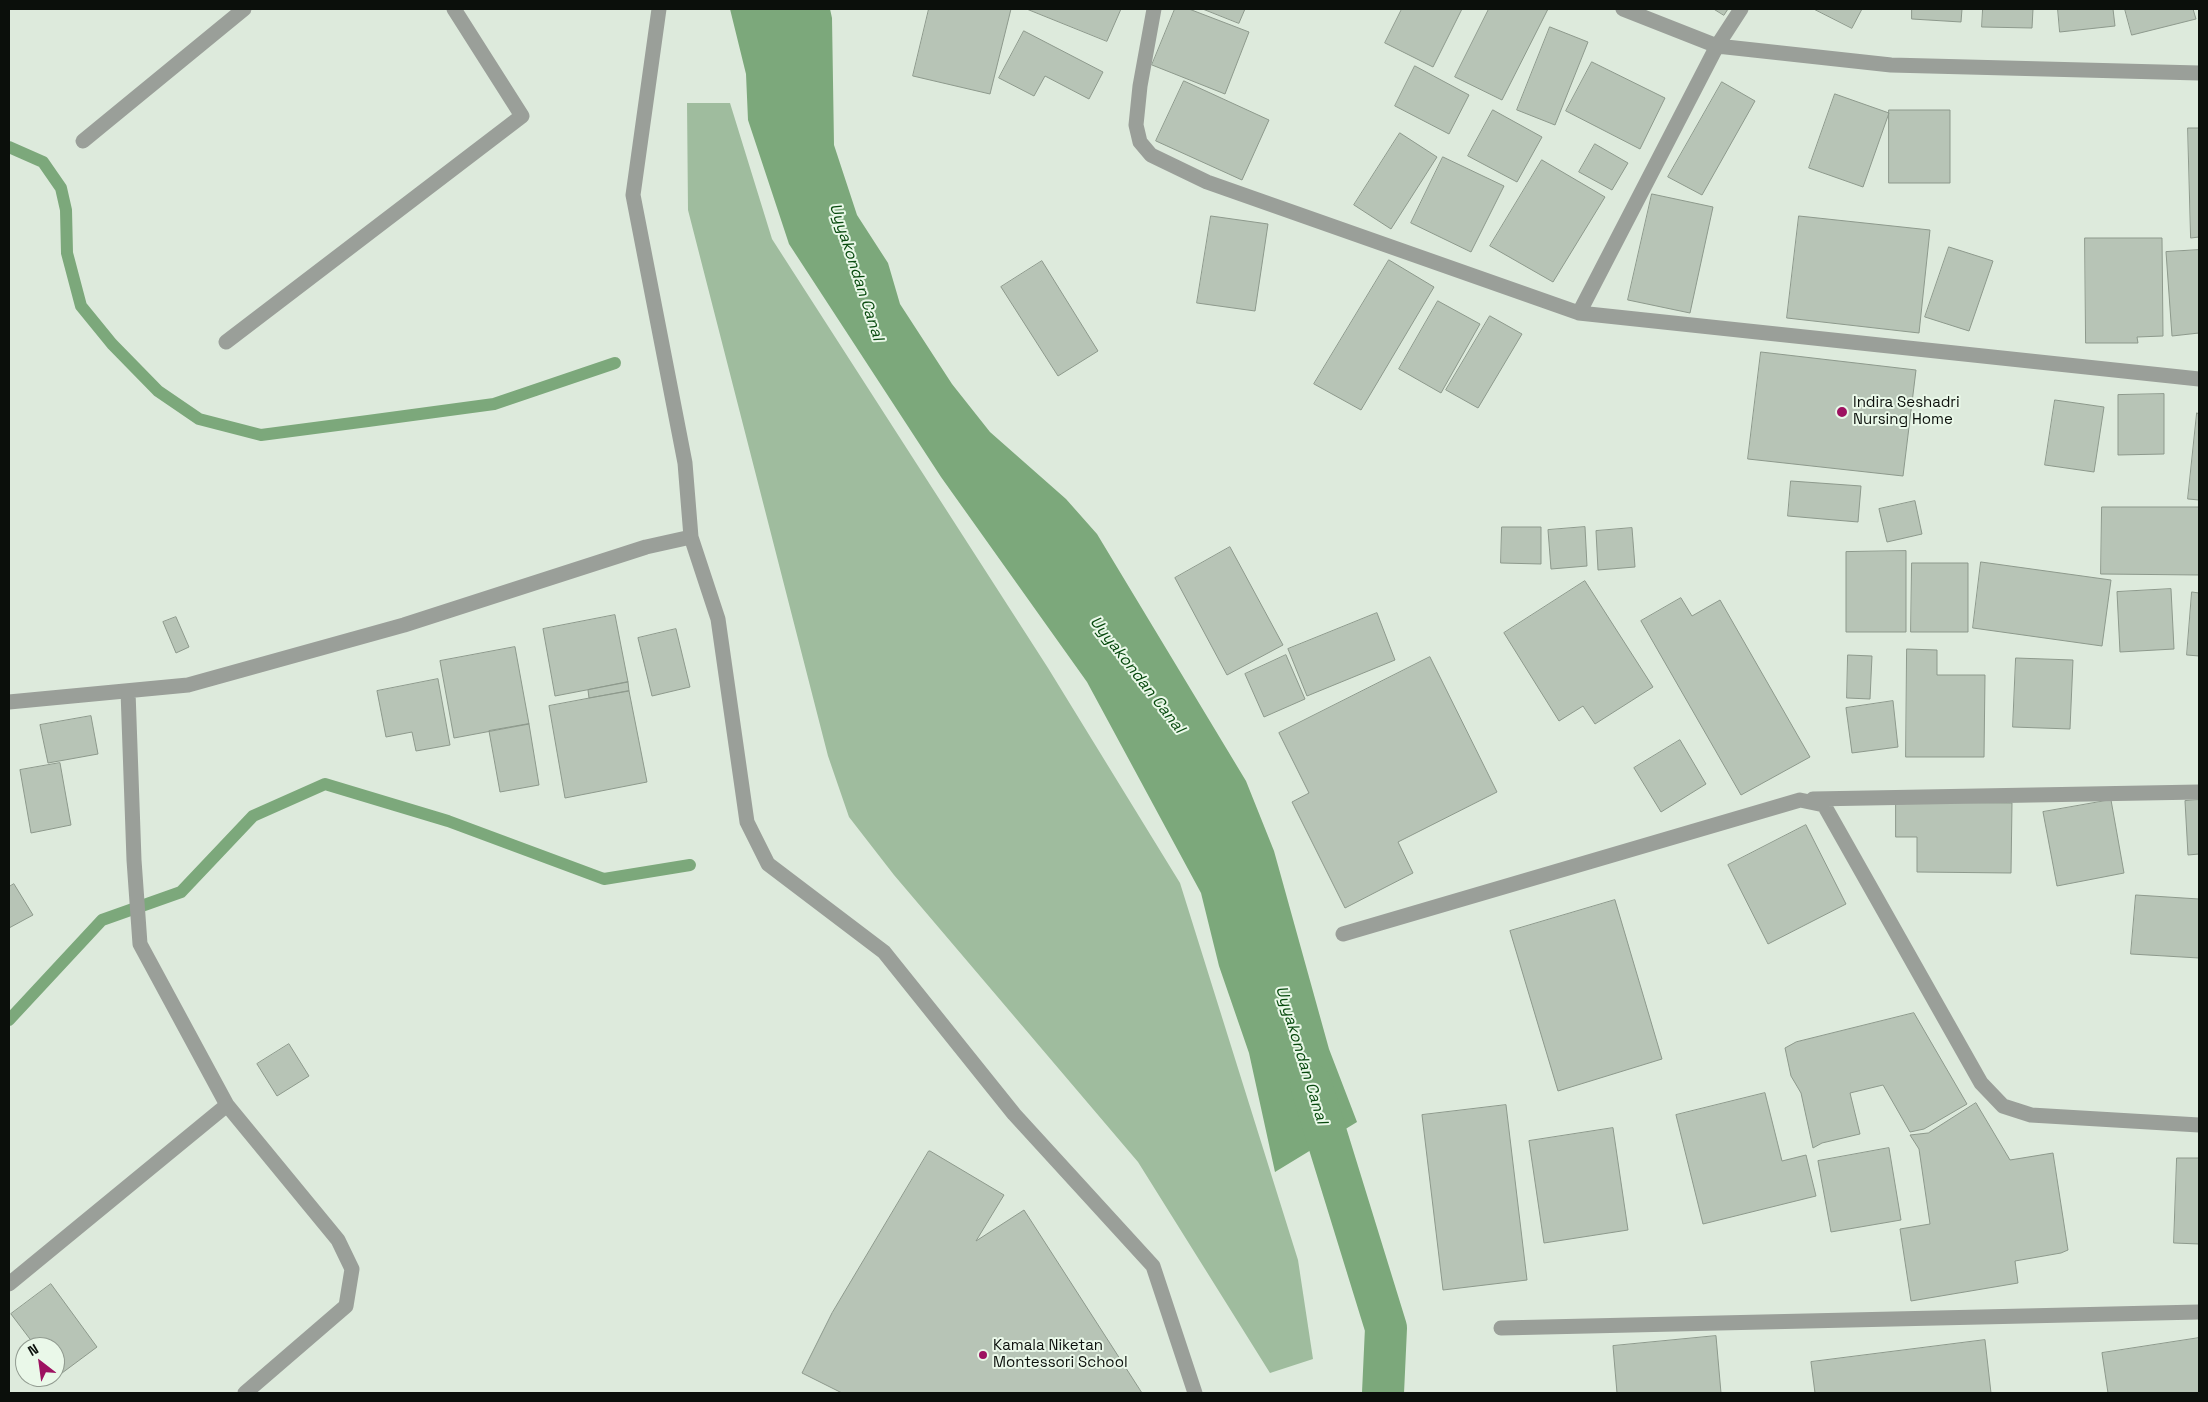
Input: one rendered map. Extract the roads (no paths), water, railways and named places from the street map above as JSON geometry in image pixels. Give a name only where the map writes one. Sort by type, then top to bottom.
[{"type":"street","points":[[83,142],[244,9]]},
{"type":"street","points":[[226,342],[522,116],[454,9]]},
{"type":"street","points":[[659,9],[633,195],[685,463],[691,537],[718,619],[747,822],[768,864],[884,952],[1014,1114],[1153,1266],[1195,1393]]},
{"type":"street","points":[[1154,9],[1140,86],[1136,125],[1140,142],[1150,156],[1207,182],[1578,313],[2199,379]]},
{"type":"street","points":[[1623,9],[1717,46],[1891,65],[2199,72]]},
{"type":"street","points":[[1578,313],[1717,46],[1741,9]]},
{"type":"street","points":[[9,702],[188,685],[404,625],[646,547],[691,537]]},
{"type":"street","points":[[128,691],[134,860],[140,944],[227,1105],[338,1240],[352,1269],[346,1306],[245,1393]]},
{"type":"street","points":[[1344,934],[1800,800],[2199,792]]},
{"type":"street","points":[[1800,800],[1824,805],[1981,1083],[2003,1106],[2031,1115],[2199,1125]]},
{"type":"street","points":[[9,1284],[227,1105]]},
{"type":"street","points":[[1501,1328],[2199,1312]]},
{"type":"water","points":[[730,9],[830,9],[832,18],[834,145],[857,215],[888,263],[900,304],[952,384],[990,432],[1066,499],[1097,534],[1246,781],[1274,851],[1329,1049],[1357,1122],[1275,1172],[1249,1053],[1219,966],[1201,893],[1087,682],[941,477],[789,244],[748,120],[746,74]]},
{"type":"waterway","points":[[9,147],[43,162],[61,188],[66,210],[67,253],[81,306],[112,344],[158,391],[199,419],[261,435],[368,421],[494,404],[615,363]]},
{"type":"waterway","points":[[9,1020],[102,920],[181,892],[253,816],[325,784],[448,821],[604,879],[690,865]]},
{"type":"waterway","name":"Uyyakondan Canal","points":[[1311,1085],[1386,1328],[1383,1393]]},
{"type":"place","name":"Indira Seshadri Nursing Home","points":[[1842,412]]},
{"type":"place","name":"Kamala Niketan Montessori School","points":[[983,1355]]}]
